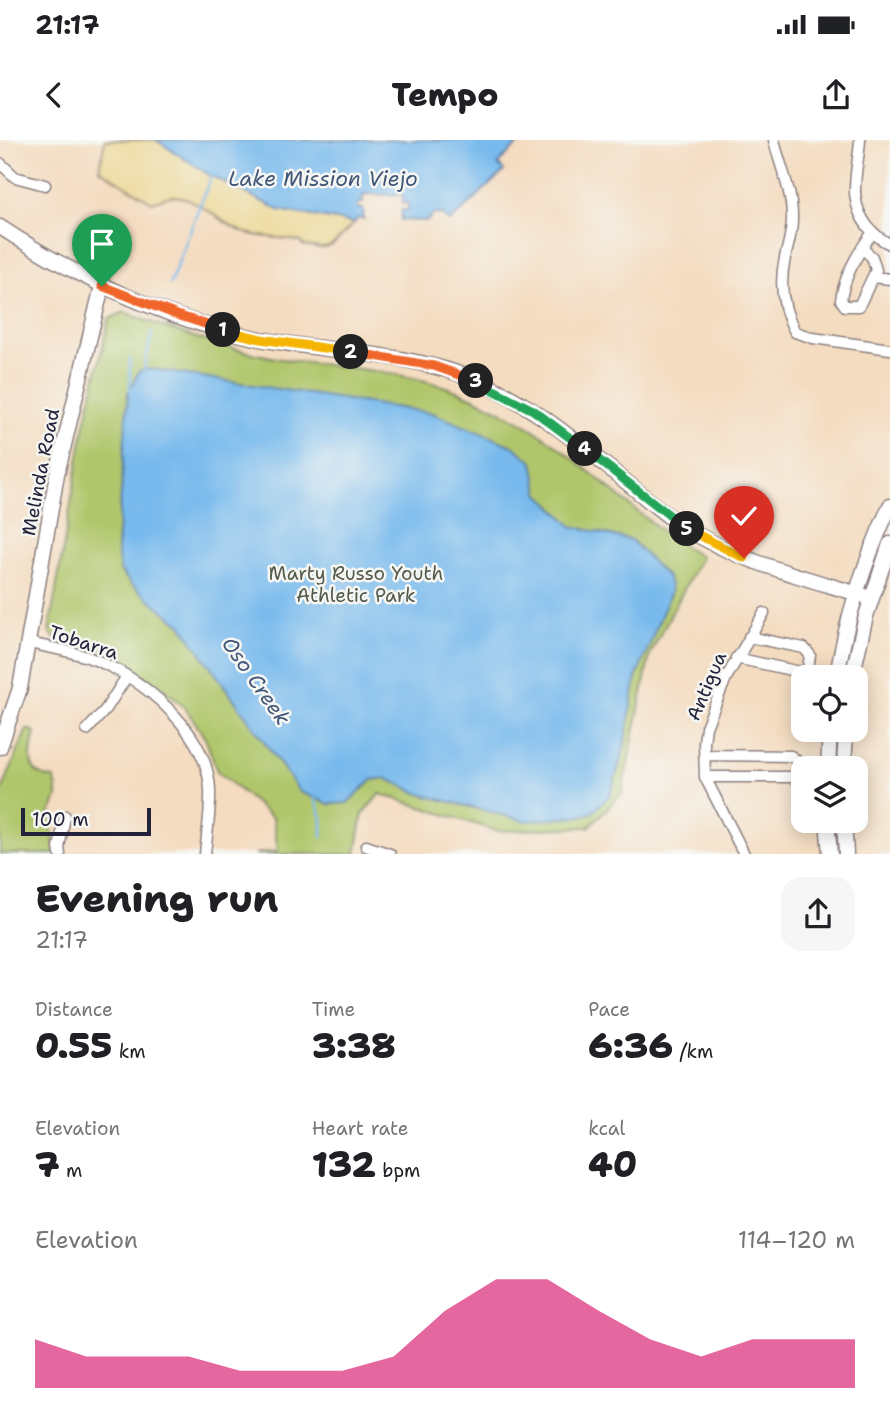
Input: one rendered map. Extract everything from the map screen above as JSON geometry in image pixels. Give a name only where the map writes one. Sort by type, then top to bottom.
[{"type":"main road","points":[[0,227],[30,247],[102,286],[233,333],[414,362],[468,377],[516,400],[548,420],[672,519],[704,539],[744,558],[871,598]]},
{"type":"main road","name":"Melinda Road","points":[[0,747],[20,688],[57,474],[102,286]]},
{"type":"main road","points":[[840,665],[857,593],[890,506]]},
{"type":"main road","points":[[855,665],[871,598],[890,544]]},
{"type":"main road","points":[[828,833],[830,854]]},
{"type":"main road","points":[[844,833],[845,854]]},
{"type":"street","points":[[774,140],[793,221],[782,276],[782,298],[786,317],[794,332],[813,338],[890,350]]},
{"type":"street","points":[[860,140],[853,186],[854,198],[858,211],[873,232],[890,244]]},
{"type":"street","points":[[0,163],[15,177],[45,185]]},
{"type":"street","points":[[862,248],[875,262],[876,270],[859,306],[845,306],[841,300],[842,291],[862,248],[873,232]]},
{"type":"street","points":[[873,277],[890,279]]},
{"type":"street","name":"Antigua","points":[[744,854],[705,777],[706,727],[736,658],[764,613]]},
{"type":"street","points":[[736,658],[800,672],[808,669],[810,655],[804,648],[749,637]]},
{"type":"street","name":"Tobarra","points":[[29,643],[105,664],[127,676],[172,711],[198,752],[210,787],[205,854]]},
{"type":"street","points":[[87,730],[106,709],[127,676]]},
{"type":"street","points":[[704,755],[791,756],[798,762],[797,777],[705,777]]},
{"type":"street","points":[[60,854],[65,816]]},
{"type":"street","points":[[366,846],[390,854]]},
{"type":"green space","name":"Marty Russo Youth Athletic Park","points":[[124,312],[242,351],[395,374],[460,392],[506,414],[549,440],[661,530],[701,557],[650,654],[622,793],[589,827],[497,831],[380,794],[363,813],[356,854],[255,854],[278,851],[273,818],[217,771],[206,740],[183,706],[165,690],[118,659],[89,646],[55,639],[49,631],[83,433],[109,319]]},
{"type":"green space","points":[[27,729],[35,732],[31,756],[33,768],[44,776],[54,778],[57,788],[57,797],[50,813],[55,854],[0,854],[0,795]]},
{"type":"sand","points":[[105,140],[156,140],[279,210],[354,223],[332,245],[321,248],[302,245],[294,240],[246,233],[182,197],[170,196],[152,202],[99,169]]},
{"type":"water","name":"Lake Mission Viejo","points":[[156,140],[516,140],[519,143],[498,164],[504,171],[450,222],[441,213],[435,213],[427,221],[401,220],[402,210],[408,210],[408,203],[403,203],[403,195],[363,194],[363,203],[358,203],[358,208],[363,209],[364,219],[358,218],[354,223],[279,210],[211,176]]},
{"type":"water","name":"Marty Russo Youth Athletic Park","points":[[151,369],[432,413],[513,446],[533,462],[539,493],[572,526],[631,540],[668,578],[671,591],[636,678],[623,753],[610,795],[592,813],[526,821],[423,795],[385,778],[372,780],[347,803],[329,804],[300,792],[181,625],[130,583],[120,570],[117,549],[128,393],[139,371]]},
{"type":"waterway","points":[[170,284],[211,176]]},
{"type":"waterway","points":[[144,370],[152,332]]},
{"type":"waterway","name":"Oso Creek","points":[[130,359],[130,390]]},
{"type":"waterway","name":"Oso Creek","points":[[314,796],[322,818],[322,837]]},
{"type":"route","points":[[102,286],[233,333],[414,362],[468,377],[533,410],[683,527],[744,558]]}]
